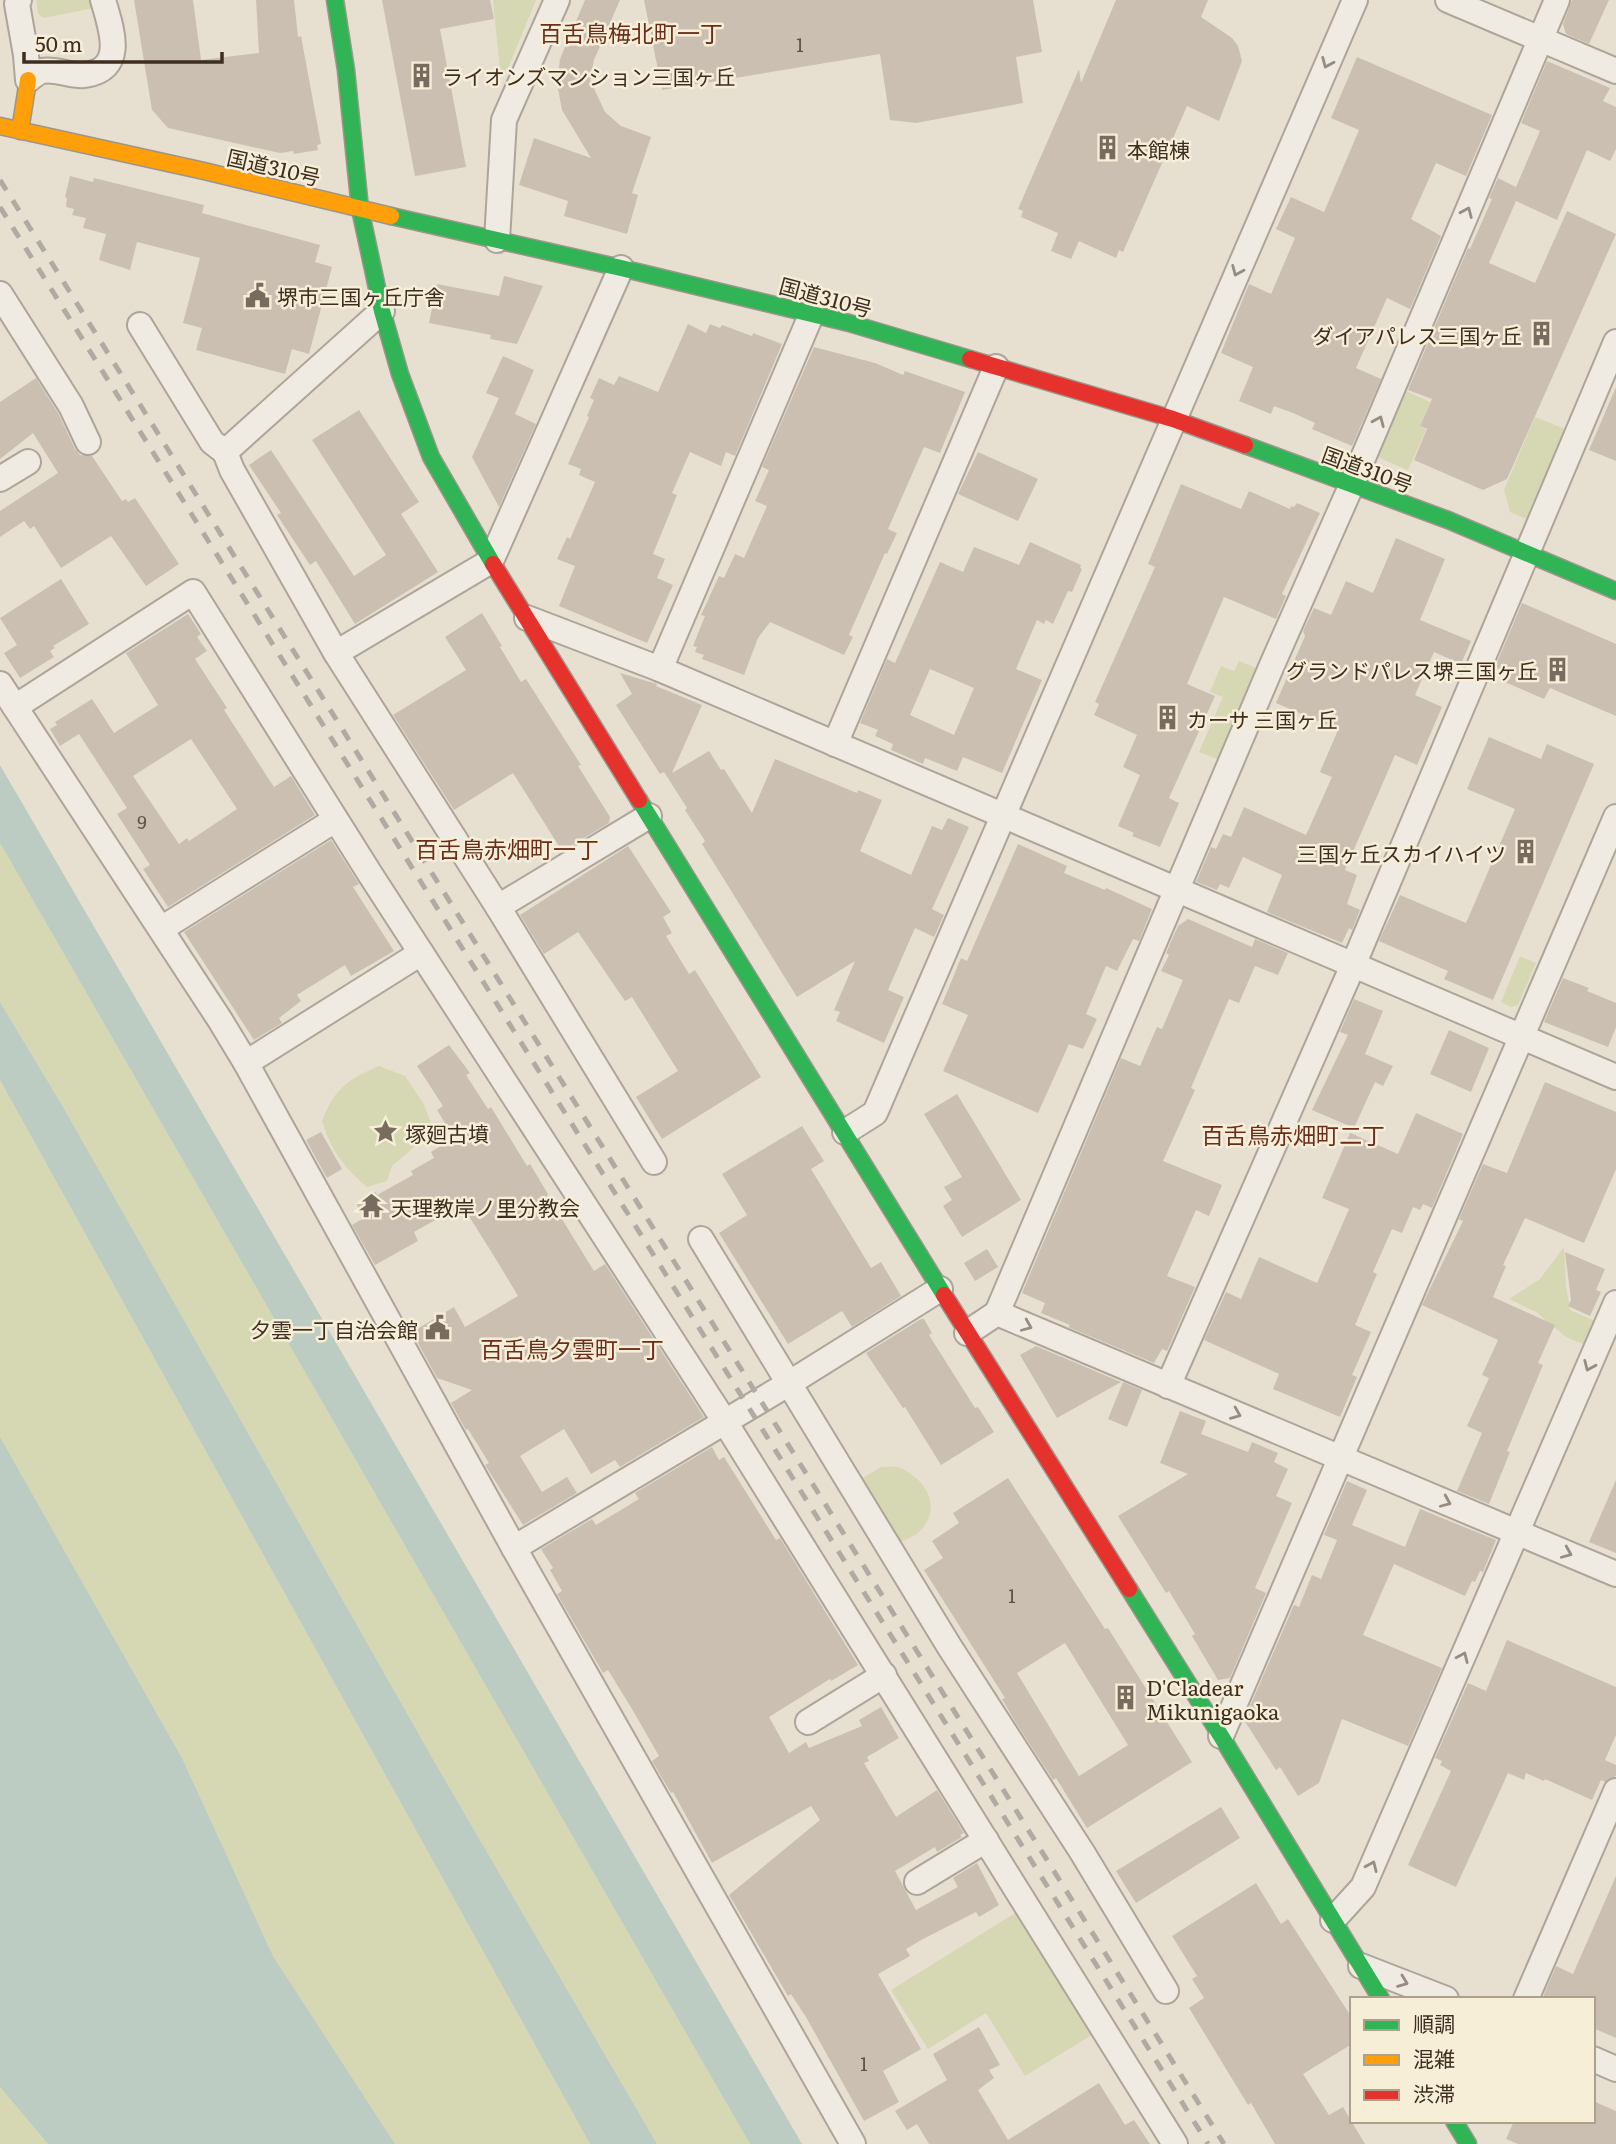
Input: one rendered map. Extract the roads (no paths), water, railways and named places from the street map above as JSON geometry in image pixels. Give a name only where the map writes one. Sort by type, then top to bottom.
[{"type":"main road","points":[[335,0],[346,70],[360,209],[382,311],[400,374],[431,457],[491,561],[967,1333],[1221,1736],[1380,1997]]},
{"type":"main road","points":[[19,131],[28,80]]},
{"type":"main road","name":"国道310号","points":[[0,126],[812,313],[1173,419],[1448,520],[1616,591]]},
{"type":"main road","points":[[1455,2123],[1468,2144]]},
{"type":"street","points":[[19,0],[16,4],[28,80],[42,71],[85,75],[107,66],[111,61],[112,43],[103,0]]},
{"type":"street","points":[[497,240],[504,120],[557,0]]},
{"type":"street","points":[[845,1132],[875,1113],[1355,0]]},
{"type":"street","points":[[1448,0],[1616,71]]},
{"type":"street","points":[[967,1333],[997,1313],[1557,0]]},
{"type":"street","points":[[336,653],[491,561],[621,268]]},
{"type":"street","points":[[0,294],[71,406],[88,442]]},
{"type":"street","points":[[225,452],[382,311]]},
{"type":"street","points":[[660,669],[812,313]]},
{"type":"street","points":[[139,326],[212,442],[225,452],[232,470],[336,653],[498,907],[654,1162]]},
{"type":"street","points":[[1168,1386],[1354,963],[1616,342]]},
{"type":"street","points":[[835,744],[996,367]]},
{"type":"street","points":[[0,479],[27,462]]},
{"type":"street","points":[[15,707],[192,593],[421,953],[729,1419],[884,1675],[1175,2144]]},
{"type":"street","points":[[527,618],[660,669],[1616,1077]]},
{"type":"street","points":[[0,684],[246,1063],[514,1548],[853,2144]]},
{"type":"street","points":[[498,907],[649,816]]},
{"type":"street","points":[[1221,1736],[1616,817]]},
{"type":"street","points":[[161,929],[335,820]]},
{"type":"street","points":[[246,1063],[421,953]]},
{"type":"street","points":[[701,1239],[782,1388],[1082,1852],[1166,1991]]},
{"type":"street","points":[[514,1548],[782,1388],[940,1289]]},
{"type":"street","points":[[1333,1920],[1363,1887],[1616,1303]]},
{"type":"street","points":[[997,1313],[1616,1574]]},
{"type":"street","points":[[808,1722],[884,1675]]},
{"type":"street","points":[[1527,1997],[1616,1791]]},
{"type":"street","points":[[917,1882],[986,1840]]},
{"type":"street","points":[[1361,1966],[1441,1997]]},
{"type":"street","points":[[1595,2060],[1616,2069]]},
{"type":"railway","points":[[0,180],[1224,2144]]},
{"type":"railway","points":[[0,207],[1208,2144]]},
{"type":"place","name":"ライオンズマンション三国ヶ丘","points":[[422,75]]},
{"type":"place","name":"本館棟","points":[[1107,148]]},
{"type":"place","name":"堺市三国ヶ丘庁舎","points":[[257,295]]},
{"type":"place","name":"ダイアパレス三国ヶ丘","points":[[1542,334]]},
{"type":"place","name":"グランドパレス堺三国ヶ丘","points":[[1558,669]]},
{"type":"place","name":"カーサ 三国ヶ丘","points":[[1167,718]]},
{"type":"place","name":"三国ヶ丘スカイハイツ","points":[[1526,852]]},
{"type":"place","name":"塚廻古墳","points":[[385,1132]]},
{"type":"place","name":"天理教岸ノ里分教会","points":[[371,1206]]},
{"type":"place","name":"夕雲一丁自治会館","points":[[438,1328]]},
{"type":"place","name":"D'Cladear Mikunigaoka","points":[[1126,1698]]},
{"type":"district","name":"百舌鳥梅北町一丁","points":[[631,32]]},
{"type":"district","name":"百舌鳥赤畑町一丁","points":[[507,848]]},
{"type":"district","name":"百舌鳥赤畑町二丁","points":[[1293,1134]]},
{"type":"district","name":"百舌鳥夕雲町一丁","points":[[572,1348]]}]
